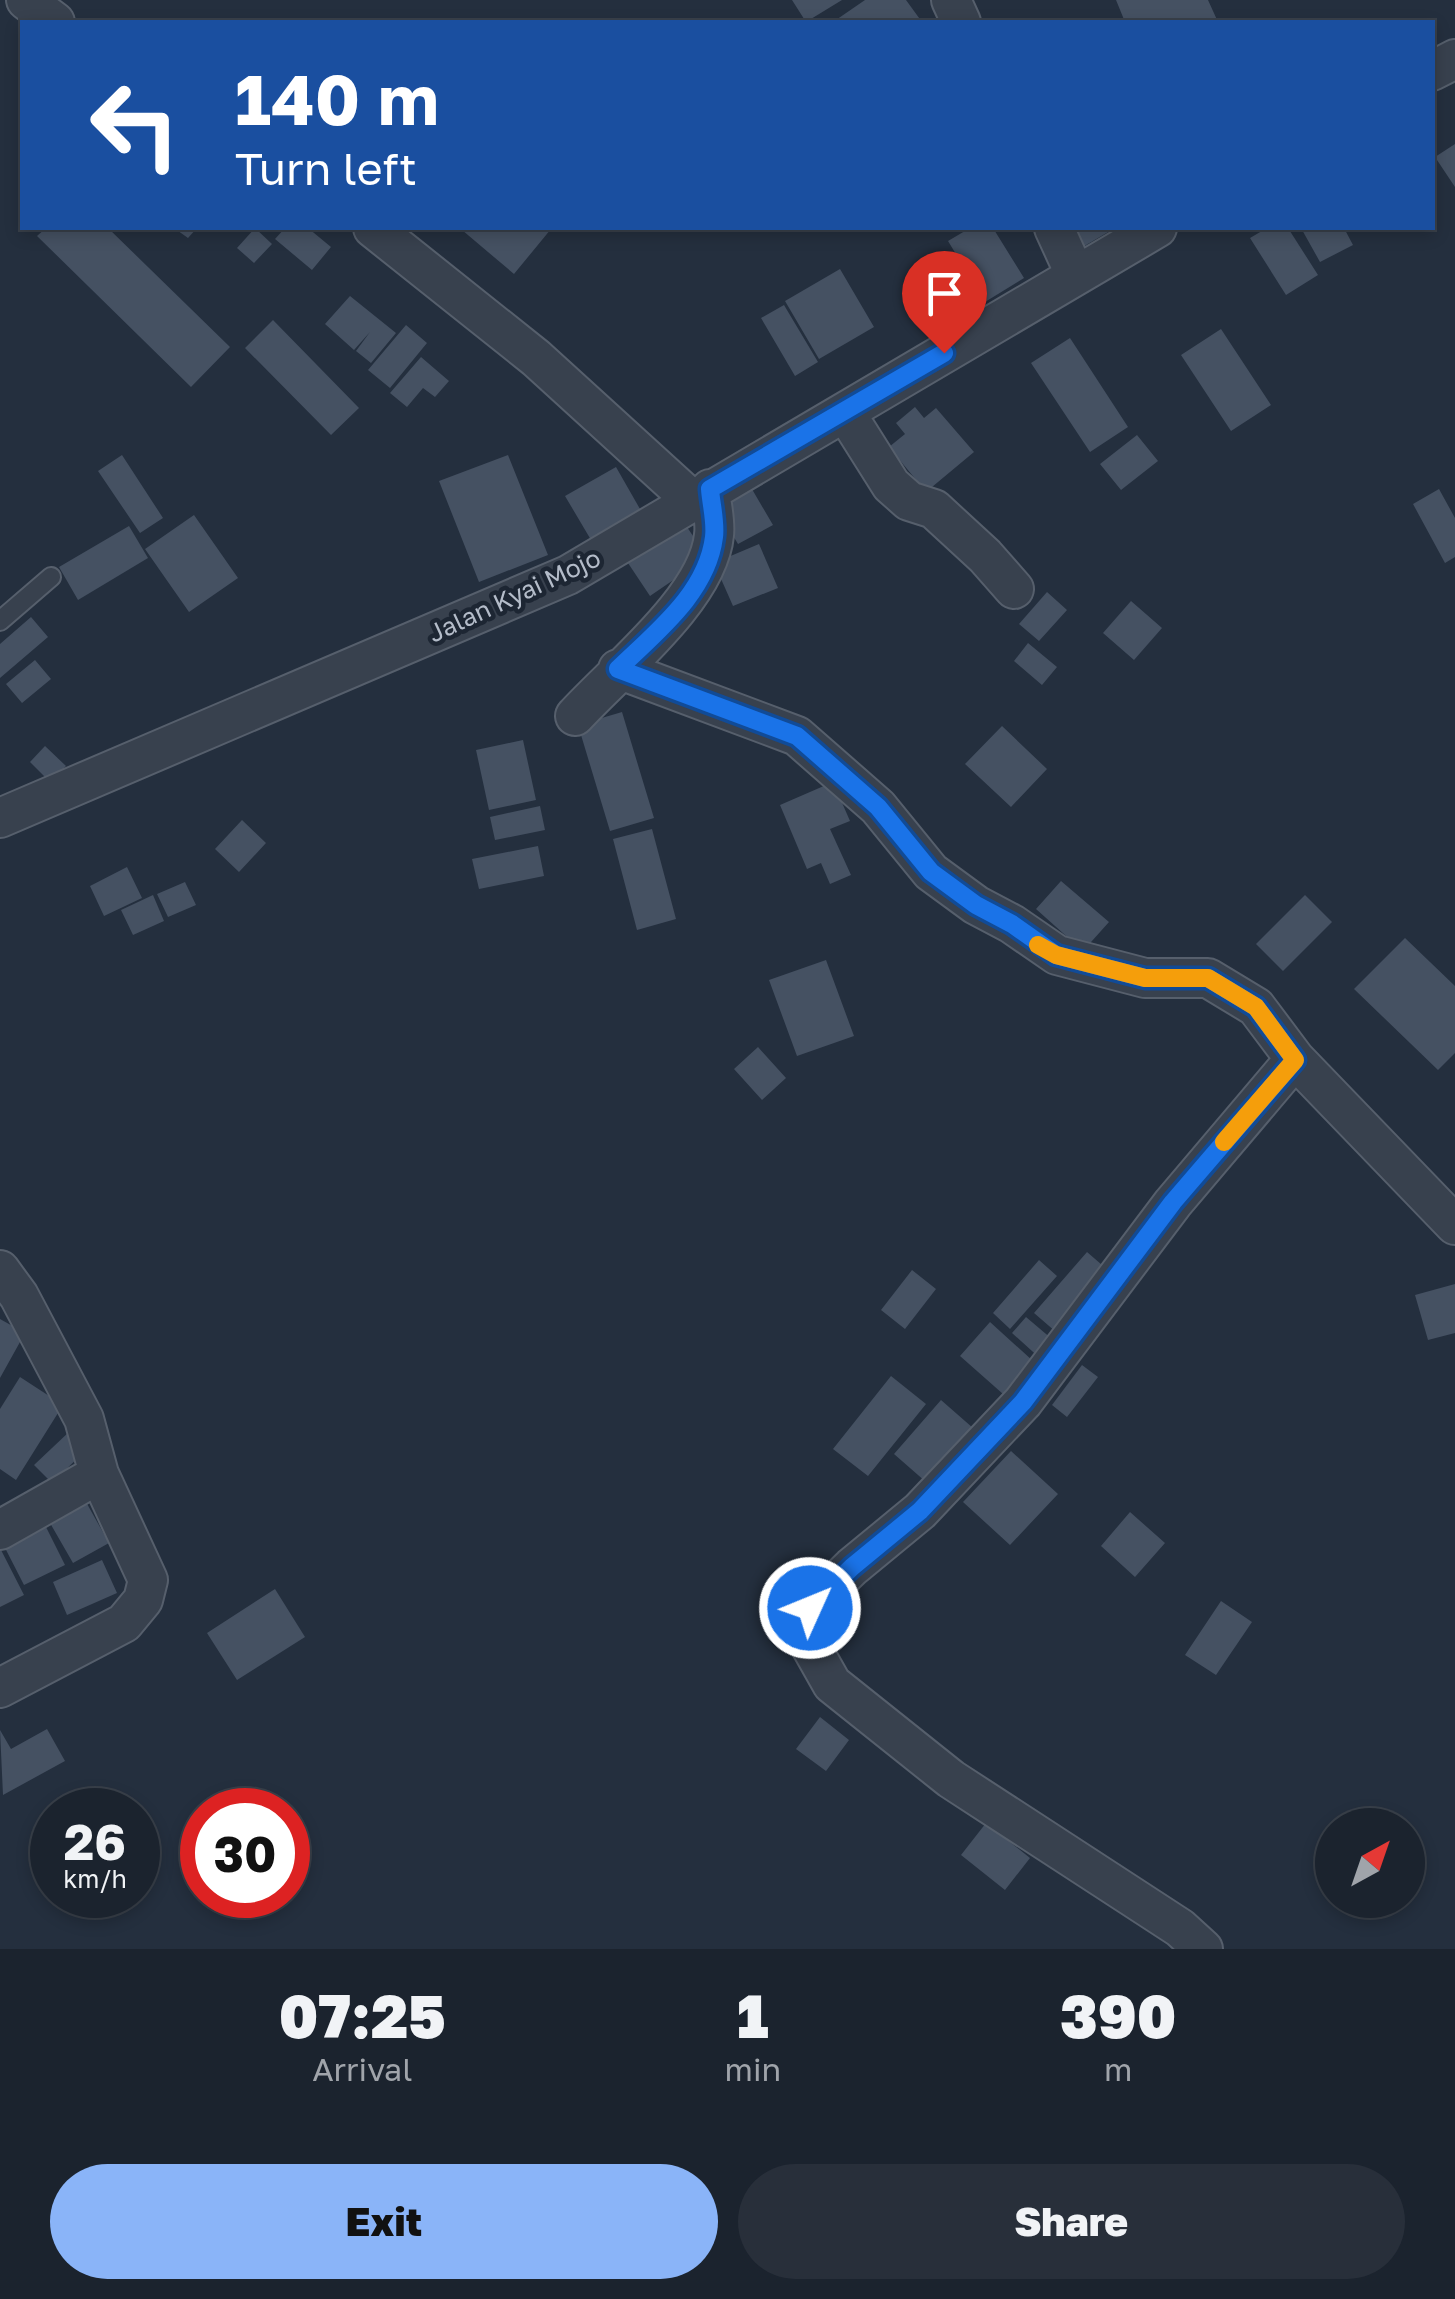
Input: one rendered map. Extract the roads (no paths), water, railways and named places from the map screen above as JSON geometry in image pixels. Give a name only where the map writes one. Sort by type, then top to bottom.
[{"type":"street","points":[[26,0],[52,20]]},
{"type":"street","points":[[376,230],[702,496],[715,533],[709,562],[692,593],[574,716]]},
{"type":"street","points":[[1055,230],[1075,274]]},
{"type":"street","name":"Jalan Kyai Mojo","points":[[0,818],[568,575],[1153,230]]},
{"type":"street","points":[[845,412],[891,485],[909,501],[934,509],[985,556],[1014,590]]},
{"type":"street","points":[[618,669],[797,736],[878,807],[931,872],[1056,955],[1145,978],[1208,978],[1256,1007],[1295,1060],[1455,1225]]},
{"type":"street","points":[[1203,1949],[1180,1928],[951,1779],[832,1684],[810,1646],[810,1608],[920,1511],[1023,1402],[1173,1202],[1295,1060]]},
{"type":"street","points":[[0,1270],[19,1296],[84,1419],[100,1474],[148,1580],[143,1600],[124,1623],[0,1688]]},
{"type":"street","points":[[0,1530],[100,1474]]},
{"type":"lane","points":[[0,620],[51,578]]}]
